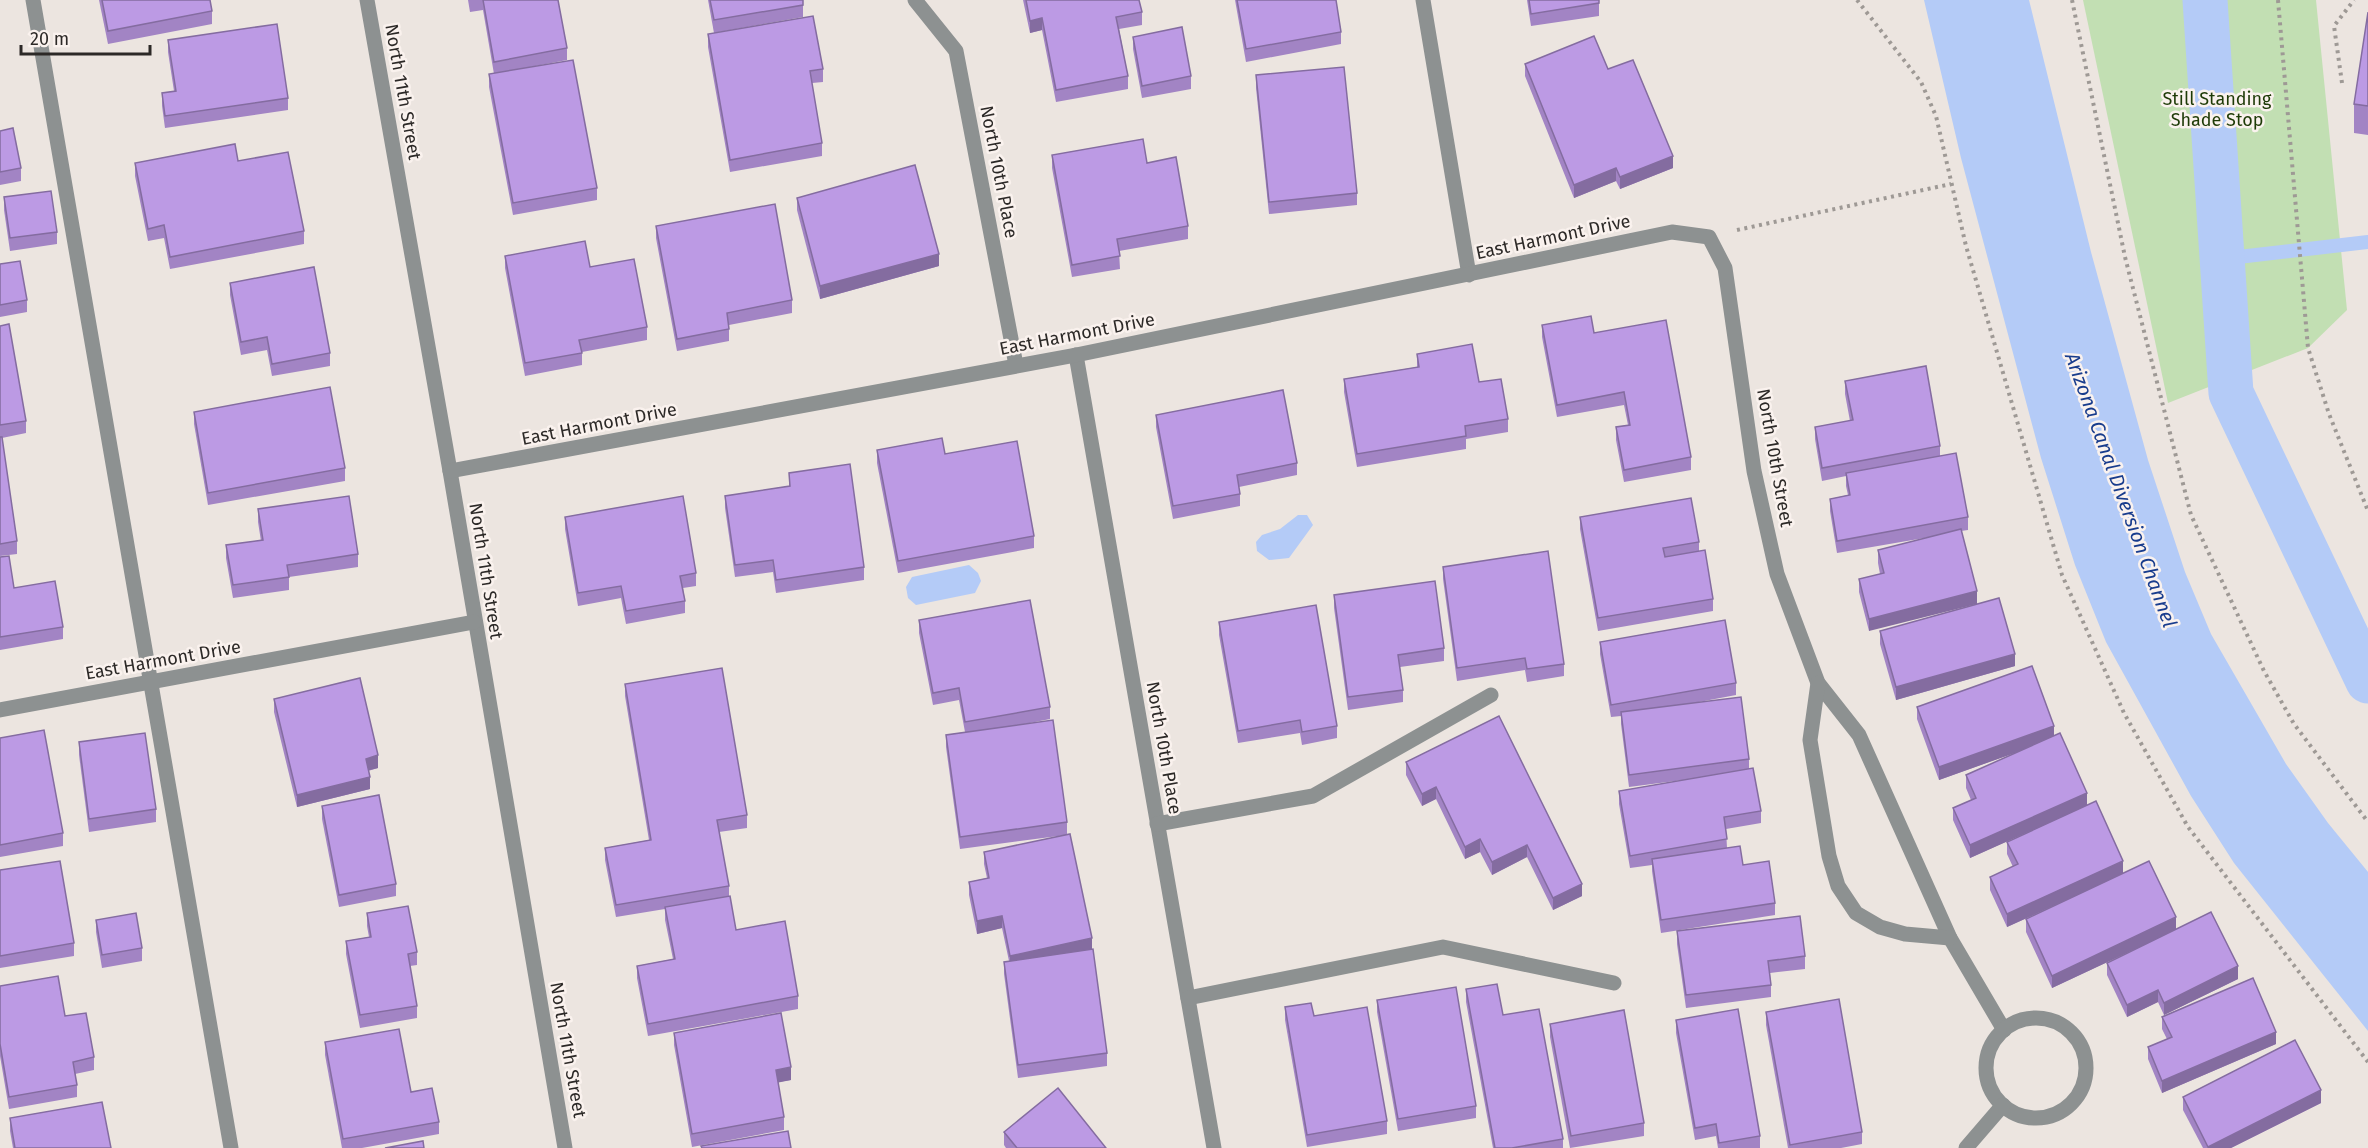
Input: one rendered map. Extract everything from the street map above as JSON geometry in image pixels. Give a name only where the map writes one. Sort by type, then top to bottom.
[{"type":"street","points":[[33,0],[231,1148]]},
{"type":"street","name":"North 11th Street","points":[[368,0],[565,1148]]},
{"type":"street","name":"North 10th Place","points":[[915,0],[956,51],[1016,365]]},
{"type":"street","points":[[1423,0],[1469,275]]},
{"type":"street","name":"East Harmont Drive","points":[[450,471],[1076,355],[1672,232],[1709,237]]},
{"type":"street","name":"North 10th Street","points":[[1709,237],[1725,268],[1755,471],[1777,574],[1818,683],[1859,735],[1950,938],[2004,1029]]},
{"type":"street","name":"North 10th Place","points":[[1076,355],[1214,1148]]},
{"type":"street","name":"East Harmont Drive","points":[[0,710],[474,622]]},
{"type":"street","name":"North 10th Street","points":[[1818,683],[1810,741],[1829,856],[1838,886],[1856,913],[1880,927],[1905,934],[1950,938]]},
{"type":"street","points":[[1157,824],[1313,796],[1491,695]]},
{"type":"street","points":[[1188,998],[1443,947],[1614,983]]},
{"type":"street","points":[[2032,1018],[2048,1019],[2062,1025],[2073,1034],[2081,1047],[2086,1077],[2072,1103],[2045,1118],[2030,1118],[2002,1105],[1990,1088],[1986,1067],[1988,1053],[2004,1029],[2032,1018]]},
{"type":"street","points":[[1966,1148],[2002,1105]]},
{"type":"path","points":[[1857,0],[1921,82],[1936,116],[1966,246],[2062,575],[2124,713],[2188,827],[2368,1062]]},
{"type":"path","points":[[2072,0],[2125,257],[2191,515],[2254,651],[2294,724],[2368,822]]},
{"type":"path","points":[[2278,0],[2308,348],[2329,414],[2368,511]]},
{"type":"path","points":[[2342,83],[2334,26],[2354,0]]},
{"type":"path","points":[[1709,237],[1951,184]]},
{"type":"green space","name":"Still Standing Shade Stop","points":[[2083,0],[2316,0],[2347,310],[2308,348],[2168,403]]},
{"type":"water","name":"Arizona Canal Diversion Channel","points":[[1924,0],[2029,0],[2091,252],[2148,460],[2185,572],[2211,634],[2286,764],[2328,823],[2368,872],[2368,1031],[2234,863],[2191,796],[2106,642],[2075,565],[2041,458],[1961,158]]},
{"type":"water","points":[[1298,515],[1307,515],[1313,525],[1289,558],[1269,560],[1257,551],[1256,542],[1262,535],[1280,529]]},
{"type":"water","points":[[969,565],[978,573],[981,581],[975,593],[916,605],[908,598],[906,587],[912,577]]},
{"type":"building","points":[[102,0],[210,0],[212,11],[108,31]]},
{"type":"building","points":[[483,0],[558,0],[567,48],[494,62]]},
{"type":"building","points":[[710,0],[803,0],[803,5],[714,20]]},
{"type":"building","points":[[1026,0],[1139,0],[1142,12],[1116,17],[1128,76],[1056,90],[1042,18],[1030,21]]},
{"type":"building","points":[[1237,0],[1336,0],[1341,32],[1246,49]]},
{"type":"building","points":[[1529,0],[1599,0],[1599,3],[1531,14]]},
{"type":"building","points":[[2368,12],[2368,106],[2354,104]]},
{"type":"building","points":[[813,16],[823,69],[810,71],[822,143],[730,160],[708,34]]},
{"type":"building","points":[[277,24],[288,98],[165,116],[162,93],[176,91],[168,40]]},
{"type":"building","points":[[1182,27],[1191,76],[1142,86],[1133,37]]},
{"type":"building","points":[[1594,36],[1608,69],[1633,60],[1673,156],[1620,177],[1616,168],[1574,185],[1525,64]]},
{"type":"building","points":[[573,60],[597,188],[513,203],[489,74]]},
{"type":"building","points":[[1344,67],[1357,193],[1269,202],[1256,75]]},
{"type":"building","points":[[13,128],[21,168],[0,172],[0,131]]},
{"type":"building","points":[[1143,139],[1147,163],[1176,157],[1188,226],[1117,239],[1120,256],[1072,265],[1052,155]]},
{"type":"building","points":[[235,144],[238,161],[288,152],[304,231],[170,257],[164,225],[148,229],[135,163]]},
{"type":"building","points":[[915,165],[939,254],[820,286],[797,198]]},
{"type":"building","points":[[51,191],[57,232],[10,238],[4,197]]},
{"type":"building","points":[[775,204],[792,300],[727,313],[729,329],[677,339],[656,226]]},
{"type":"building","points":[[585,241],[590,267],[634,259],[647,327],[579,340],[582,353],[525,363],[505,256]]},
{"type":"building","points":[[20,261],[27,300],[0,305],[0,264]]},
{"type":"building","points":[[314,267],[330,353],[272,364],[267,337],[241,342],[230,283]]},
{"type":"building","points":[[1591,316],[1594,333],[1666,320],[1691,457],[1624,470],[1616,427],[1630,425],[1624,392],[1557,405],[1542,325]]},
{"type":"building","points":[[9,324],[26,421],[0,425],[0,326]]},
{"type":"building","points":[[1472,344],[1479,382],[1501,379],[1508,419],[1465,426],[1466,436],[1357,454],[1344,379],[1419,367],[1417,354]]},
{"type":"building","points":[[1926,366],[1940,446],[1822,468],[1815,427],[1853,420],[1845,381]]},
{"type":"building","points":[[330,387],[345,468],[208,493],[194,412]]},
{"type":"building","points":[[1283,390],[1297,463],[1237,475],[1240,494],[1173,506],[1156,415]]},
{"type":"building","points":[[0,437],[2,437],[17,541],[0,544]]},
{"type":"building","points":[[942,438],[945,454],[1017,441],[1034,536],[898,561],[877,450]]},
{"type":"building","points":[[1956,453],[1968,517],[1837,541],[1830,499],[1850,495],[1846,473]]},
{"type":"building","points":[[850,464],[864,567],[776,580],[773,560],[735,565],[725,496],[790,486],[789,473]]},
{"type":"building","points":[[349,496],[358,554],[287,565],[289,577],[233,585],[226,545],[263,540],[258,509]]},
{"type":"building","points":[[683,496],[696,573],[680,576],[685,601],[626,611],[621,586],[578,593],[565,517]]},
{"type":"building","points":[[1691,498],[1699,542],[1663,548],[1665,557],[1705,550],[1713,599],[1598,618],[1580,517]]},
{"type":"building","points":[[1961,529],[1977,591],[1869,619],[1859,579],[1884,573],[1878,550]]},
{"type":"building","points":[[1548,551],[1564,664],[1527,669],[1525,658],[1457,668],[1443,567]]},
{"type":"building","points":[[9,556],[14,588],[55,581],[63,627],[0,637],[0,557]]},
{"type":"building","points":[[1435,581],[1444,648],[1398,655],[1403,690],[1348,697],[1334,595]]},
{"type":"building","points":[[1999,598],[2015,654],[1896,687],[1880,631]]},
{"type":"building","points":[[1030,600],[1050,707],[965,722],[959,688],[933,693],[919,620]]},
{"type":"building","points":[[1316,605],[1337,726],[1302,732],[1300,720],[1238,731],[1219,622]]},
{"type":"building","points":[[1725,620],[1736,683],[1611,705],[1600,642]]},
{"type":"building","points":[[2032,666],[2054,726],[1939,767],[1917,707]]},
{"type":"building","points":[[722,668],[747,815],[717,820],[729,886],[616,905],[605,848],[651,840],[625,684]]},
{"type":"building","points":[[360,678],[378,755],[366,759],[370,777],[297,795],[274,699]]},
{"type":"building","points":[[1741,697],[1749,759],[1629,775],[1621,712]]},
{"type":"building","points":[[1499,716],[1582,884],[1553,898],[1527,845],[1492,862],[1480,839],[1465,847],[1436,787],[1422,794],[1406,762]]},
{"type":"building","points":[[1053,720],[1067,822],[960,837],[946,735]]},
{"type":"building","points":[[44,730],[63,833],[0,845],[0,738]]},
{"type":"building","points":[[145,733],[156,809],[89,819],[79,742]]},
{"type":"building","points":[[2060,733],[2087,793],[1970,845],[1953,808],[1976,798],[1966,775]]},
{"type":"building","points":[[1753,768],[1761,811],[1724,817],[1727,839],[1630,856],[1619,791]]},
{"type":"building","points":[[379,795],[396,884],[339,895],[322,806]]},
{"type":"building","points":[[2096,801],[2123,861],[2007,914],[1990,877],[2018,864],[2007,842]]},
{"type":"building","points":[[1070,834],[1092,938],[1010,956],[1002,916],[977,921],[969,882],[989,878],[984,852]]},
{"type":"building","points":[[1740,846],[1743,865],[1769,861],[1775,903],[1661,920],[1652,859]]},
{"type":"building","points":[[60,861],[74,943],[0,956],[0,870]]},
{"type":"building","points":[[2149,861],[2176,917],[2052,976],[2026,919]]},
{"type":"building","points":[[730,896],[736,930],[785,921],[798,996],[648,1024],[637,966],[675,959],[665,907]]},
{"type":"building","points":[[408,906],[417,952],[408,954],[417,1006],[360,1015],[346,941],[371,937],[367,913]]},
{"type":"building","points":[[2211,912],[2238,966],[2164,1003],[2158,990],[2127,1005],[2107,963]]},
{"type":"building","points":[[136,913],[142,948],[102,955],[96,920]]},
{"type":"building","points":[[1800,916],[1805,956],[1768,961],[1771,985],[1686,995],[1677,931]]},
{"type":"building","points":[[1093,949],[1107,1053],[1018,1065],[1004,962]]},
{"type":"building","points":[[58,976],[65,1016],[86,1013],[94,1057],[73,1062],[77,1085],[9,1097],[0,1044],[0,986]]},
{"type":"building","points":[[2253,978],[2276,1032],[2162,1081],[2148,1047],[2172,1037],[2162,1017]]},
{"type":"building","points":[[1497,984],[1503,1015],[1539,1009],[1563,1139],[1512,1148],[1495,1148],[1466,989]]},
{"type":"building","points":[[1456,987],[1476,1106],[1398,1119],[1377,1000]]},
{"type":"building","points":[[1839,999],[1862,1132],[1790,1145],[1766,1012]]},
{"type":"building","points":[[1311,1003],[1314,1016],[1367,1007],[1387,1121],[1307,1135],[1285,1007]]},
{"type":"building","points":[[1738,1009],[1760,1136],[1719,1143],[1716,1124],[1695,1128],[1676,1020]]},
{"type":"building","points":[[1624,1010],[1644,1123],[1571,1136],[1550,1024]]},
{"type":"building","points":[[781,1013],[791,1067],[776,1070],[784,1117],[692,1134],[674,1033]]},
{"type":"building","points":[[399,1029],[411,1092],[432,1088],[439,1122],[343,1139],[325,1042]]},
{"type":"building","points":[[2295,1040],[2321,1090],[2208,1147],[2183,1097]]},
{"type":"building","points":[[1058,1088],[1106,1148],[1017,1148],[1004,1132]]},
{"type":"building","points":[[102,1102],[111,1148],[15,1148],[10,1118]]},
{"type":"building","points":[[788,1131],[791,1148],[702,1148],[701,1146]]},
{"type":"building","points":[[423,1141],[424,1148],[385,1148]]},
{"type":"waterway","points":[[2205,0],[2231,393],[2368,681]]},
{"type":"waterway","points":[[2221,259],[2368,242]]}]
